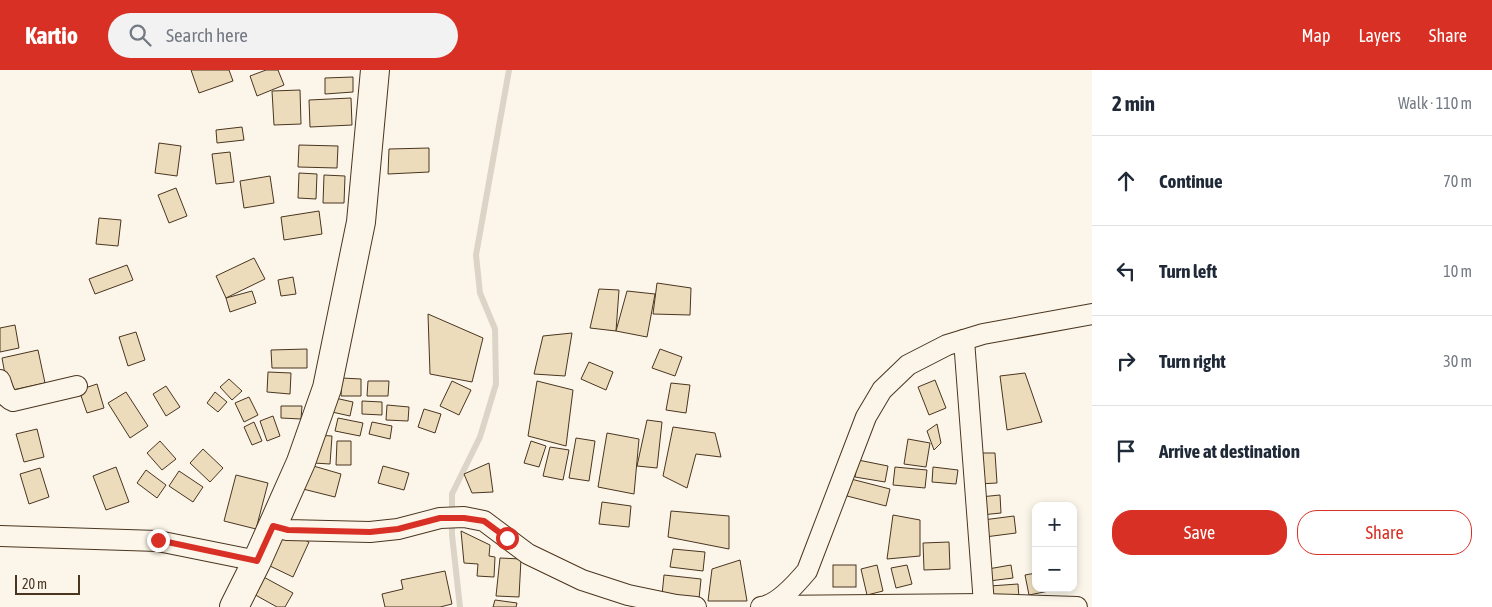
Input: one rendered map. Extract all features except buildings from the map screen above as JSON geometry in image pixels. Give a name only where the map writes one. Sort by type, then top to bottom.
[{"type":"street","points":[[234,607],[257,561],[301,462],[327,388],[361,222],[376,70]]},
{"type":"street","points":[[764,607],[791,590],[808,572],[866,417],[882,390],[908,365],[947,345],[983,334],[1092,314]]},
{"type":"street","points":[[964,340],[984,604]]},
{"type":"street","points":[[0,380],[5,395],[13,401],[77,386]]},
{"type":"street","points":[[273,526],[288,530],[370,532],[398,529],[440,518],[464,518],[484,521],[528,554],[582,580],[628,595],[676,605],[696,607]]},
{"type":"street","points":[[0,536],[158,540],[257,561]]},
{"type":"street","points":[[764,607],[984,604],[1076,607]]},
{"type":"waterway","points":[[460,607],[452,535],[452,494],[480,437],[496,384],[495,329],[480,293],[476,255],[509,70]]},
{"type":"route","points":[[158,540],[257,561],[273,526],[288,530],[370,532],[398,529],[440,518],[464,518],[484,521],[507,538]]}]
